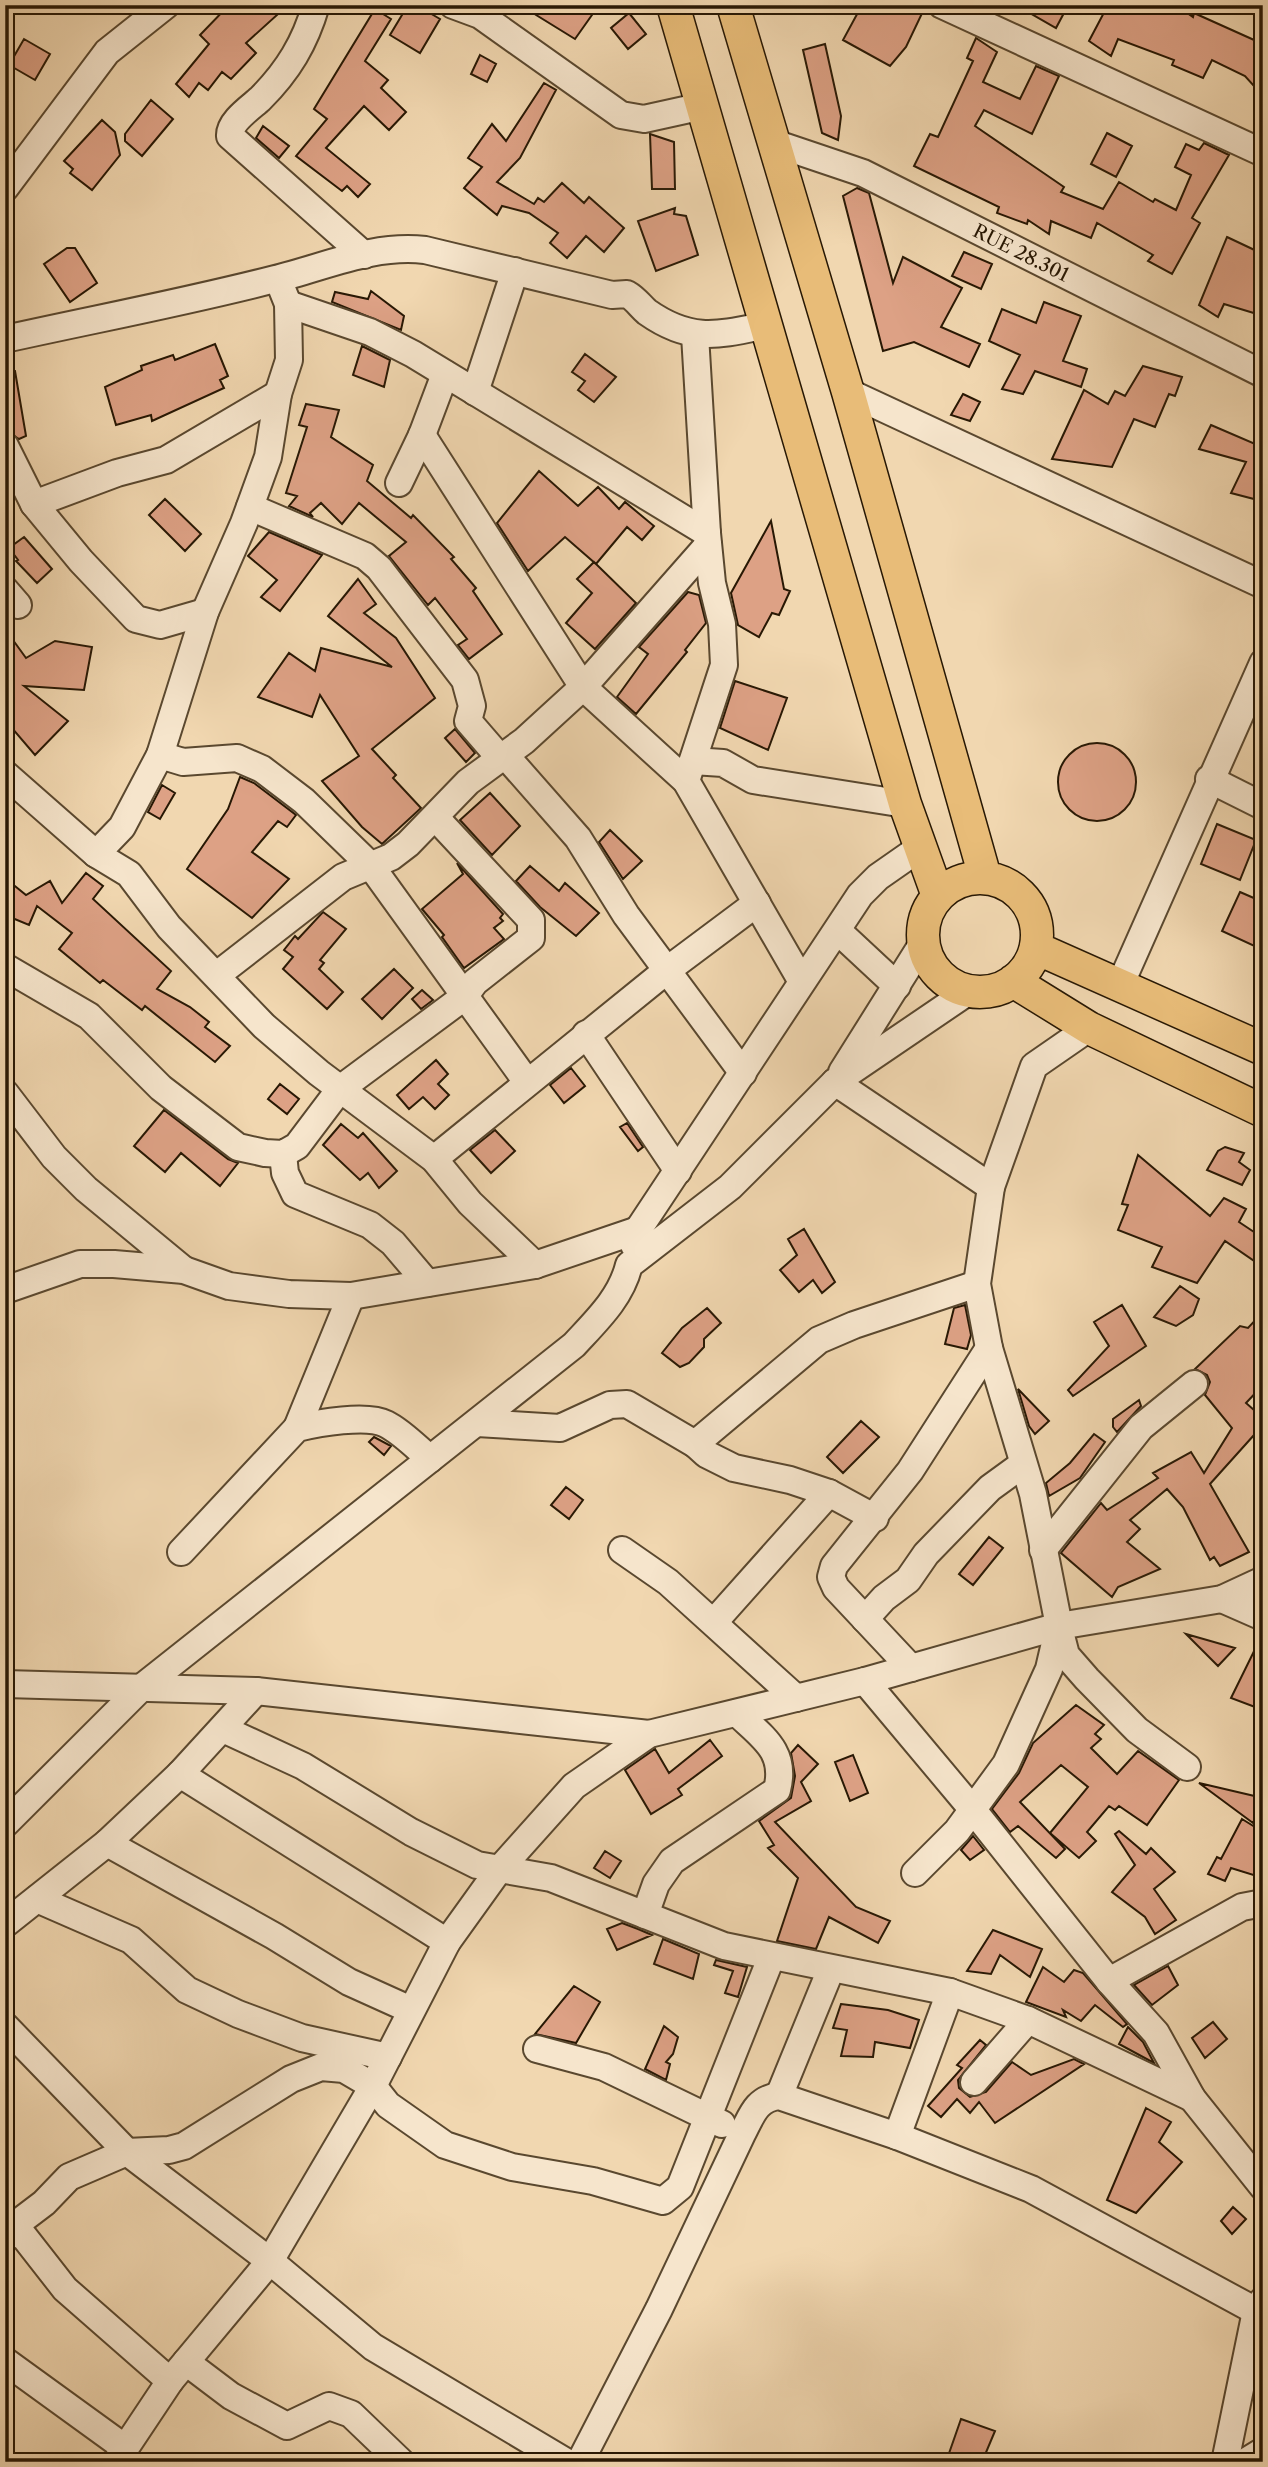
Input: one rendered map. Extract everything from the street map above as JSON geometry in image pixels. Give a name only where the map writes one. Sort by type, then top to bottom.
[{"type":"main road","points":[[673,5],[905,804],[938,896]]},
{"type":"main road","points":[[733,5],[848,391],[985,877]]},
{"type":"main road","points":[[985,877],[1008,884],[1027,901],[1036,923],[1036,948],[1028,967],[1013,981],[992,990],[969,991],[947,982],[931,965],[923,943],[923,925],[938,896],[961,880],[985,877]]},
{"type":"main road","points":[[1036,948],[1121,983],[1263,1049]]},
{"type":"main road","points":[[1013,981],[1089,1028],[1263,1111]]},
{"type":"street","points":[[5,188],[107,52],[166,5]]},
{"type":"street","points":[[316,5],[295,58],[233,125],[230,136],[364,255]]},
{"type":"street","points":[[453,5],[480,15],[621,115],[644,119],[703,106]]},
{"type":"street","points":[[942,5],[1263,153]]},
{"type":"street","name":"RUE 28.301","points":[[774,144],[863,173],[1263,374]]},
{"type":"street","points":[[5,339],[278,279],[311,267],[401,247],[612,295],[627,294],[637,299],[646,311],[695,335],[710,337],[767,325]]},
{"type":"street","points":[[475,392],[515,271]]},
{"type":"street","points":[[96,854],[122,827],[160,755],[205,612],[250,507],[268,457],[278,394],[289,360],[288,304],[278,279]]},
{"type":"street","points":[[288,304],[370,332],[445,373],[707,539]]},
{"type":"street","points":[[690,771],[724,665],[722,624],[712,583],[707,539],[695,335]]},
{"type":"street","points":[[398,484],[422,435],[445,373]]},
{"type":"street","points":[[848,391],[1263,585]]},
{"type":"street","points":[[34,504],[117,473],[166,460],[278,394]]},
{"type":"street","points":[[422,435],[583,687],[690,771],[757,903],[801,980]]},
{"type":"street","points":[[5,446],[34,504],[80,561],[136,619],[160,625],[205,612]]},
{"type":"street","points":[[250,507],[365,556],[379,568],[465,680],[472,706],[468,721],[578,838],[666,971],[743,1073]]},
{"type":"street","points":[[217,975],[343,877],[371,866],[408,844],[468,782],[583,687],[707,539]]},
{"type":"street","points":[[1121,983],[1209,779],[1263,663]]},
{"type":"street","points":[[160,755],[183,762],[237,758],[262,769],[304,801],[371,866],[527,1082]]},
{"type":"street","points":[[690,771],[723,763],[753,780],[905,804]]},
{"type":"street","points":[[5,774],[96,854],[129,874],[169,927],[287,1047],[434,1159],[470,1203],[535,1265]]},
{"type":"street","points":[[1209,779],[1263,806]]},
{"type":"street","points":[[5,967],[89,1016],[160,1088],[238,1147],[283,1154],[297,1146],[311,1132],[340,1089],[464,998],[475,982],[531,938],[531,920],[436,818]]},
{"type":"street","points":[[5,1824],[141,1688],[574,1345],[611,1303],[625,1282],[638,1230],[743,1073],[801,980],[839,932],[869,886],[921,847]]},
{"type":"street","points":[[434,1159],[586,1034],[757,903]]},
{"type":"street","points":[[839,932],[897,986]]},
{"type":"street","points":[[835,1082],[923,943]]},
{"type":"street","points":[[629,1265],[730,1187],[835,1082],[969,991]]},
{"type":"street","points":[[1089,1028],[1034,1066],[991,1187],[977,1284],[989,1348],[1033,1494],[1066,1655],[1137,1730],[1187,1767]]},
{"type":"street","points":[[586,1034],[678,1171]]},
{"type":"street","points":[[835,1082],[991,1187]]},
{"type":"street","points":[[5,1093],[70,1173],[184,1270]]},
{"type":"street","points":[[283,1154],[285,1173],[296,1194],[370,1225],[393,1243],[427,1283]]},
{"type":"street","points":[[5,1290],[80,1264],[184,1270],[229,1286],[289,1294],[351,1296],[535,1265],[638,1230]]},
{"type":"street","points":[[695,1444],[819,1340],[854,1325],[977,1284]]},
{"type":"street","points":[[181,1552],[298,1427],[351,1296]]},
{"type":"street","points":[[911,1668],[836,1588],[831,1577],[834,1566],[910,1471],[989,1348]]},
{"type":"street","points":[[1043,1550],[1141,1427],[1194,1384]]},
{"type":"street","points":[[477,1423],[560,1428],[619,1402],[655,1419],[706,1454],[734,1468],[790,1480],[829,1493],[875,1518]]},
{"type":"street","points":[[298,1427],[319,1422],[369,1420],[385,1424],[429,1459]]},
{"type":"street","points":[[865,1619],[884,1598],[908,1580],[926,1555],[990,1488],[1023,1464]]},
{"type":"street","points":[[714,1622],[829,1493]]},
{"type":"street","points":[[622,1550],[668,1582],[796,1698]]},
{"type":"street","points":[[5,1684],[256,1691],[649,1734],[865,1681],[1059,1626],[1222,1599],[1263,1580]]},
{"type":"street","points":[[1222,1599],[1263,1617]]},
{"type":"street","points":[[915,1873],[974,1810],[1006,1764],[1049,1669],[1059,1626]]},
{"type":"street","points":[[865,1681],[974,1810],[1109,1981],[1156,2033],[1179,2069],[1192,2098],[1263,2187]]},
{"type":"street","points":[[5,1924],[107,1843],[180,1774],[256,1691]]},
{"type":"street","points":[[645,1915],[656,1884],[672,1861],[777,1790],[780,1778],[776,1751],[737,1713]]},
{"type":"street","points":[[223,1729],[303,1766],[454,1856],[498,1871],[551,1878],[724,1946],[771,1958],[950,1992],[1028,2020],[1192,2098]]},
{"type":"street","points":[[5,2361],[120,2455],[178,2372],[270,2262],[373,2086],[447,1942],[498,1871],[573,1786],[649,1734]]},
{"type":"street","points":[[180,1774],[447,1942]]},
{"type":"street","points":[[107,1843],[274,1936],[349,1982],[411,2010]]},
{"type":"street","points":[[37,1899],[131,1940],[187,1990],[238,2014],[302,2038],[388,2057]]},
{"type":"street","points":[[1109,1981],[1242,1908],[1263,1903]]},
{"type":"street","points":[[401,2462],[351,2414],[328,2406],[287,2426],[178,2372],[65,2290],[8,2228],[44,2203],[69,2177],[127,2152],[169,2150],[184,2146],[291,2079],[321,2067],[344,2069],[373,2086],[388,2105],[421,2130],[470,2156],[593,2181],[663,2201],[680,2187],[771,1958]]},
{"type":"street","points":[[779,2096],[831,1969]]},
{"type":"street","points":[[897,2136],[950,1992]]},
{"type":"street","points":[[974,2082],[1028,2020]]},
{"type":"street","points":[[5,2026],[127,2152],[270,2262],[373,2347],[566,2462]]},
{"type":"street","points":[[537,2049],[604,2067],[742,2134]]},
{"type":"street","points":[[580,2462],[659,2309],[757,2105],[767,2098],[779,2096],[897,2136],[1031,2189],[1259,2306],[1225,2462]]},
{"type":"street","points":[[1245,2462],[1263,2451]]},
{"type":"building","points":[[229,5],[288,5],[246,43],[256,53],[231,79],[222,72],[208,90],[199,83],[189,97],[176,84],[209,44],[200,35]]},
{"type":"building","points":[[408,5],[416,5],[440,19],[420,53],[390,35]]},
{"type":"building","points":[[520,5],[599,5],[575,39]]},
{"type":"building","points":[[862,5],[926,5],[906,47],[890,66],[843,40]]},
{"type":"building","points":[[1016,5],[1055,5],[1065,11],[1056,28]]},
{"type":"building","points":[[1108,5],[1176,5],[1193,17],[1194,13],[1263,44],[1263,96],[1245,76],[1212,60],[1203,78],[1172,65],[1174,60],[1118,39],[1111,56],[1089,41]]},
{"type":"building","points":[[375,9],[391,19],[365,61],[388,80],[381,88],[406,112],[389,130],[364,106],[326,148],[370,184],[358,197],[347,186],[342,191],[296,156],[327,119],[314,109]]},
{"type":"building","points":[[629,13],[646,34],[628,49],[611,28]]},
{"type":"building","points":[[976,38],[997,52],[983,82],[1020,99],[1036,66],[1059,76],[1032,134],[984,110],[975,126],[1064,187],[1061,192],[1103,209],[1119,182],[1153,202],[1155,199],[1176,210],[1191,175],[1175,167],[1186,144],[1199,150],[1204,143],[1229,155],[1192,218],[1200,223],[1172,274],[1148,261],[1153,255],[1097,223],[1091,238],[1051,221],[1049,234],[1028,220],[1027,224],[997,213],[999,207],[914,166],[930,134],[938,137],[973,61],[967,58]]},
{"type":"building","points":[[24,39],[50,54],[35,80],[9,65]]},
{"type":"building","points":[[825,44],[841,116],[838,140],[822,133],[803,50]]},
{"type":"building","points":[[480,55],[496,64],[487,82],[471,74]]},
{"type":"building","points":[[544,83],[556,90],[520,158],[497,182],[534,204],[538,198],[544,202],[562,183],[584,203],[589,197],[624,228],[604,252],[586,236],[567,258],[550,243],[558,233],[529,213],[502,206],[497,215],[464,188],[482,167],[468,158],[492,124],[506,141]]},
{"type":"building","points":[[151,100],[173,119],[142,156],[125,141],[125,134]]},
{"type":"building","points":[[102,120],[115,132],[120,155],[92,190],[70,173],[73,169],[64,161]]},
{"type":"building","points":[[263,126],[289,146],[279,158],[256,138]]},
{"type":"building","points":[[1107,133],[1132,146],[1116,177],[1091,164]]},
{"type":"building","points":[[650,134],[674,142],[675,189],[652,189]]},
{"type":"building","points":[[857,188],[869,193],[893,283],[903,257],[962,288],[941,327],[980,344],[969,367],[914,342],[883,351],[843,196]]},
{"type":"building","points":[[675,208],[674,214],[686,216],[698,255],[656,271],[638,221]]},
{"type":"building","points":[[1227,237],[1263,254],[1263,301],[1257,314],[1224,304],[1218,317],[1199,305]]},
{"type":"building","points":[[67,248],[75,248],[97,283],[70,302],[44,264]]},
{"type":"building","points":[[964,252],[992,264],[981,289],[952,276]]},
{"type":"building","points":[[371,291],[404,316],[401,330],[332,302],[335,292],[368,299]]},
{"type":"building","points":[[1044,302],[1081,316],[1063,361],[1087,369],[1081,387],[1035,371],[1023,394],[1002,389],[1020,355],[989,341],[1002,309],[1036,323]]},
{"type":"building","points":[[215,344],[228,376],[220,380],[224,388],[152,421],[151,415],[116,425],[105,387],[142,370],[141,366],[173,355],[175,360]]},
{"type":"building","points":[[362,346],[390,360],[384,387],[353,375]]},
{"type":"building","points":[[585,354],[616,377],[594,402],[578,390],[585,381],[572,372]]},
{"type":"building","points":[[1143,366],[1182,377],[1175,396],[1169,394],[1155,427],[1134,419],[1112,467],[1052,459],[1084,390],[1108,404],[1115,391],[1125,396]]},
{"type":"building","points":[[15,371],[26,436],[19,439],[5,430],[5,372]]},
{"type":"building","points":[[963,394],[980,402],[970,421],[951,415]]},
{"type":"building","points":[[306,404],[339,410],[331,437],[373,465],[367,481],[411,518],[413,515],[454,557],[451,559],[476,588],[473,591],[502,634],[469,659],[458,645],[467,639],[435,598],[428,605],[389,556],[406,542],[359,503],[342,524],[321,503],[310,513],[313,517],[289,506],[297,496],[286,493],[307,427],[299,425]]},
{"type":"building","points":[[1211,425],[1255,444],[1263,428],[1263,478],[1254,499],[1231,493],[1246,462],[1199,449]]},
{"type":"building","points":[[539,471],[578,506],[598,487],[619,509],[625,502],[654,526],[642,540],[627,527],[596,564],[565,537],[528,571],[497,523]]},
{"type":"building","points":[[165,499],[201,534],[185,551],[149,515]]},
{"type":"building","points":[[771,521],[784,589],[790,591],[779,615],[772,613],[759,637],[738,625],[731,593]]},
{"type":"building","points":[[269,532],[322,555],[280,611],[261,597],[277,580],[248,556]]},
{"type":"building","points":[[24,537],[52,569],[37,583],[16,561],[18,560],[9,548]]},
{"type":"building","points":[[594,562],[636,603],[595,649],[566,623],[592,593],[577,579]]},
{"type":"building","points":[[358,579],[376,604],[364,613],[396,638],[435,698],[372,749],[396,775],[393,778],[421,808],[382,844],[362,827],[322,781],[359,756],[320,695],[312,717],[258,697],[289,653],[315,671],[321,648],[392,667],[328,616]]},
{"type":"building","points":[[688,592],[699,595],[706,623],[685,650],[687,652],[636,714],[617,697],[648,654],[639,647]]},
{"type":"building","points":[[5,629],[26,658],[55,641],[92,647],[84,690],[24,686],[68,721],[35,755],[5,720]]},
{"type":"building","points":[[735,681],[787,698],[768,750],[720,728]]},
{"type":"building","points":[[455,729],[475,753],[466,762],[445,738]]},
{"type":"building","points":[[1097,743],[1112,746],[1125,754],[1133,767],[1136,782],[1133,797],[1125,810],[1112,818],[1097,821],[1082,818],[1069,810],[1061,797],[1058,782],[1061,767],[1069,754],[1082,746]]},
{"type":"building","points":[[240,777],[254,783],[296,815],[287,827],[278,821],[252,852],[289,879],[252,918],[187,869],[228,809]]},
{"type":"building","points":[[162,785],[175,793],[160,819],[148,812]]},
{"type":"building","points":[[490,793],[520,826],[492,855],[460,820]]},
{"type":"building","points":[[1217,824],[1256,840],[1240,880],[1201,864]]},
{"type":"building","points":[[610,830],[642,861],[623,879],[599,842]]},
{"type":"building","points":[[457,863],[503,914],[500,918],[503,921],[494,928],[504,939],[464,968],[442,937],[444,935],[422,909],[463,874]]},
{"type":"building","points":[[530,866],[559,891],[565,883],[599,913],[576,936],[540,907],[516,881]]},
{"type":"building","points":[[86,873],[103,886],[93,899],[171,971],[157,989],[190,1007],[209,1022],[205,1027],[230,1046],[215,1062],[145,1006],[142,1010],[103,980],[100,983],[59,949],[72,933],[37,906],[29,925],[5,915],[5,878],[26,895],[50,881],[62,903]]},
{"type":"building","points":[[1240,892],[1263,902],[1263,950],[1222,931]]},
{"type":"building","points":[[323,912],[346,929],[320,960],[324,963],[319,969],[343,992],[327,1009],[283,969],[293,957],[284,950],[295,936],[298,939]]},
{"type":"building","points":[[394,969],[413,988],[382,1019],[362,999]]},
{"type":"building","points":[[422,990],[433,1000],[421,1009],[412,999]]},
{"type":"building","points":[[436,1060],[448,1074],[438,1084],[449,1095],[435,1109],[423,1097],[409,1109],[397,1095]]},
{"type":"building","points":[[571,1068],[585,1086],[564,1103],[550,1085]]},
{"type":"building","points":[[280,1084],[299,1099],[287,1114],[268,1099]]},
{"type":"building","points":[[164,1110],[228,1159],[238,1163],[220,1186],[181,1153],[165,1172],[134,1146]]},
{"type":"building","points":[[627,1123],[643,1147],[638,1151],[620,1127]]},
{"type":"building","points":[[341,1124],[358,1138],[363,1133],[397,1171],[379,1188],[368,1173],[360,1180],[323,1145]]},
{"type":"building","points":[[495,1130],[515,1151],[491,1173],[470,1150]]},
{"type":"building","points":[[1225,1147],[1244,1153],[1239,1162],[1250,1170],[1242,1185],[1207,1170],[1218,1151]]},
{"type":"building","points":[[1138,1155],[1210,1216],[1224,1198],[1246,1209],[1239,1222],[1263,1238],[1263,1267],[1225,1241],[1197,1283],[1152,1267],[1162,1247],[1118,1230],[1128,1205],[1122,1204]]},
{"type":"building","points":[[804,1229],[835,1282],[822,1293],[813,1280],[799,1292],[780,1270],[797,1255],[788,1239]]},
{"type":"building","points":[[1180,1286],[1199,1299],[1193,1315],[1176,1326],[1154,1317]]},
{"type":"building","points":[[965,1305],[971,1335],[967,1349],[945,1344],[954,1308]]},
{"type":"building","points":[[1122,1305],[1146,1346],[1073,1396],[1068,1390],[1109,1346],[1094,1322]]},
{"type":"building","points":[[707,1308],[721,1323],[704,1339],[704,1347],[689,1363],[680,1367],[662,1353],[682,1328]]},
{"type":"building","points":[[1263,1312],[1263,1385],[1246,1403],[1263,1418],[1263,1425],[1210,1484],[1249,1552],[1220,1566],[1214,1557],[1210,1560],[1183,1507],[1167,1489],[1130,1520],[1140,1529],[1127,1542],[1160,1569],[1118,1587],[1112,1597],[1061,1553],[1101,1503],[1107,1510],[1158,1478],[1153,1473],[1191,1452],[1204,1473],[1232,1428],[1205,1395],[1210,1382],[1207,1375],[1195,1369],[1240,1326],[1248,1328]]},
{"type":"building","points":[[1018,1389],[1049,1421],[1035,1434],[1029,1426]]},
{"type":"building","points":[[1139,1400],[1141,1406],[1117,1432],[1113,1427],[1113,1419]]},
{"type":"building","points":[[861,1421],[879,1437],[843,1473],[827,1457]]},
{"type":"building","points":[[1094,1434],[1105,1442],[1080,1478],[1049,1496],[1046,1483],[1070,1463]]},
{"type":"building","points":[[374,1437],[391,1446],[384,1455],[369,1442]]},
{"type":"building","points":[[566,1487],[583,1500],[569,1519],[551,1505]]},
{"type":"building","points":[[989,1537],[1003,1548],[973,1585],[959,1574]]},
{"type":"building","points":[[1263,1633],[1263,1710],[1231,1698]]},
{"type":"building","points":[[1186,1634],[1235,1648],[1218,1666]]},
{"type":"building","points":[[1076,1705],[1104,1725],[1095,1734],[1101,1739],[1091,1748],[1117,1774],[1138,1751],[1179,1780],[1147,1825],[1119,1806],[1115,1810],[1109,1806],[1087,1832],[1096,1841],[1079,1858],[1050,1833],[1088,1787],[1061,1765],[1020,1802],[1065,1849],[1056,1858],[1018,1826],[1010,1832],[992,1809],[1019,1773],[1033,1743]]},
{"type":"building","points":[[710,1740],[722,1756],[678,1789],[682,1795],[651,1814],[625,1770],[655,1749],[669,1773]]},
{"type":"building","points":[[798,1745],[818,1764],[801,1782],[811,1801],[775,1822],[856,1907],[890,1921],[878,1943],[829,1917],[816,1949],[777,1941],[798,1878],[768,1848],[774,1845],[759,1821],[791,1798],[795,1776],[791,1753]]},
{"type":"building","points":[[853,1755],[868,1793],[850,1801],[835,1762]]},
{"type":"building","points":[[1199,1783],[1263,1798],[1253,1823]]},
{"type":"building","points":[[1242,1819],[1263,1832],[1263,1878],[1231,1868],[1225,1881],[1208,1874],[1217,1857],[1221,1859]]},
{"type":"building","points":[[1119,1831],[1146,1854],[1151,1848],[1175,1872],[1154,1889],[1176,1920],[1155,1934],[1145,1917],[1112,1892],[1135,1865],[1115,1834]]},
{"type":"building","points":[[973,1836],[984,1850],[970,1860],[961,1850]]},
{"type":"building","points":[[605,1851],[621,1861],[610,1878],[594,1868]]},
{"type":"building","points":[[622,1923],[652,1935],[617,1950],[607,1929]]},
{"type":"building","points":[[993,1930],[1042,1949],[1030,1977],[1000,1955],[991,1974],[967,1971]]},
{"type":"building","points":[[663,1939],[699,1954],[693,1979],[654,1964]]},
{"type":"building","points":[[716,1960],[747,1967],[738,1997],[725,1993],[733,1971],[714,1965]]},
{"type":"building","points":[[1168,1966],[1178,1985],[1152,2005],[1134,1985]]},
{"type":"building","points":[[1043,1967],[1064,1982],[1074,1970],[1083,1973],[1127,2024],[1123,2027],[1095,2005],[1081,2021],[1063,2010],[1066,2017],[1026,2002]]},
{"type":"building","points":[[574,1986],[600,2002],[576,2043],[535,2034]]},
{"type":"building","points":[[841,2004],[888,2010],[919,2020],[910,2048],[875,2042],[873,2057],[841,2056],[847,2030],[833,2028]]},
{"type":"building","points":[[1213,2022],[1227,2039],[1205,2058],[1192,2038]]},
{"type":"building","points":[[664,2026],[678,2037],[673,2054],[666,2062],[670,2064],[666,2080],[645,2069]]},
{"type":"building","points":[[1128,2027],[1143,2042],[1154,2063],[1119,2044]]},
{"type":"building","points":[[980,2040],[986,2045],[958,2080],[959,2088],[970,2097],[986,2092],[1012,2062],[1031,2075],[1074,2059],[1084,2064],[995,2123],[979,2102],[970,2113],[957,2099],[941,2117],[928,2106],[962,2068],[957,2065]]},
{"type":"building","points":[[1146,2108],[1171,2122],[1159,2142],[1182,2162],[1136,2213],[1107,2200]]},
{"type":"building","points":[[1233,2207],[1246,2219],[1232,2234],[1221,2221]]},
{"type":"building","points":[[961,2419],[995,2431],[982,2462],[946,2462]]}]
